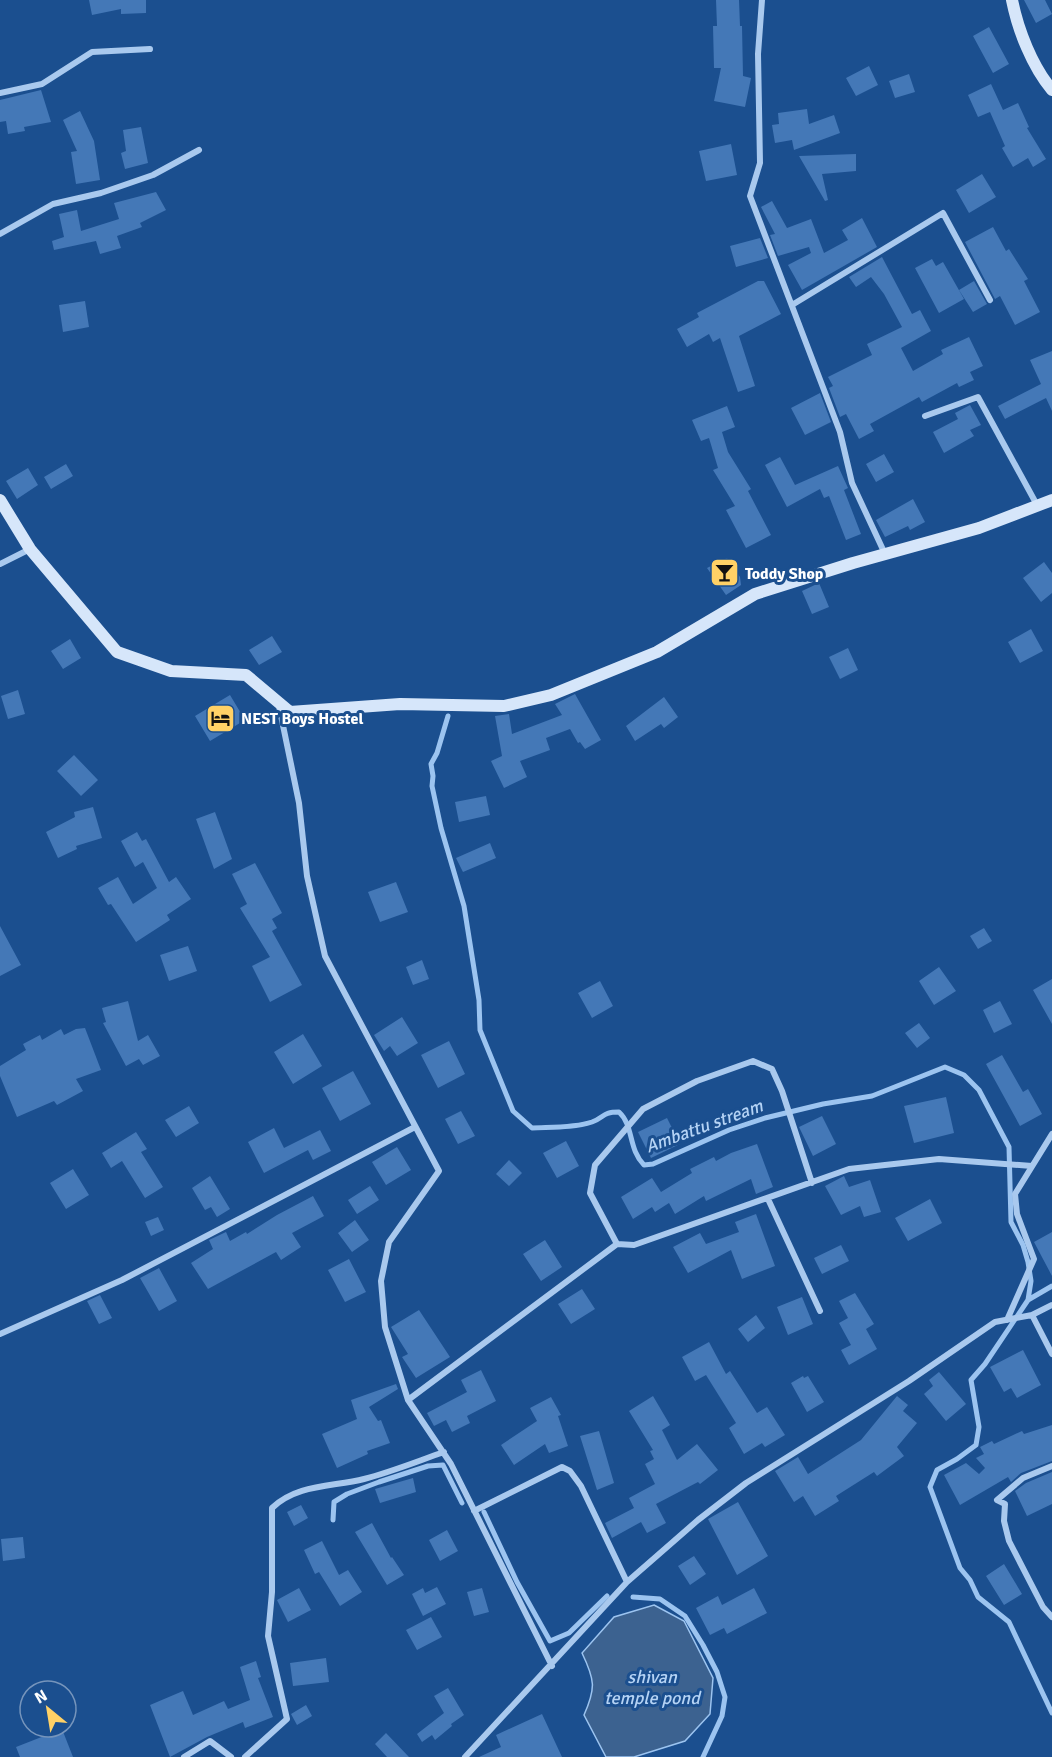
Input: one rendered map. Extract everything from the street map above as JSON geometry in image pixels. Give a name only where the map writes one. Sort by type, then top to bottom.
[{"type":"street","points":[[762,0],[758,54],[760,163],[750,196],[840,432],[852,483],[885,554]]},
{"type":"street","points":[[1012,0],[1016,18],[1026,42],[1039,71],[1052,90]]},
{"type":"street","points":[[0,93],[42,84],[92,52],[150,49]]},
{"type":"street","points":[[0,234],[53,204],[101,193],[153,176],[199,150]]},
{"type":"street","points":[[792,305],[943,213],[990,300]]},
{"type":"street","points":[[925,416],[978,398],[1038,506]]},
{"type":"street","points":[[0,500],[30,549],[117,652],[171,671],[246,675],[290,712],[400,704],[504,706],[551,695],[657,652],[755,594],[979,528],[1052,500]]},
{"type":"street","points":[[0,564],[30,549]]},
{"type":"street","points":[[279,702],[299,803],[307,876],[325,956],[439,1171],[389,1242],[381,1281],[385,1327],[408,1400],[444,1452],[552,1666]]},
{"type":"street","points":[[617,1244],[590,1193],[596,1165],[643,1109],[697,1081],[753,1061],[772,1069],[786,1102],[812,1183]]},
{"type":"street","points":[[0,1334],[122,1280],[415,1127]]},
{"type":"street","points":[[1007,1320],[1034,1259],[1017,1214],[1015,1194],[1052,1134]]},
{"type":"street","points":[[1044,1146],[1052,1143]]},
{"type":"street","points":[[408,1400],[617,1244],[634,1245],[849,1169],[939,1159],[1032,1166]]},
{"type":"street","points":[[768,1199],[820,1311]]},
{"type":"street","points":[[465,1757],[552,1666],[627,1582],[698,1520],[746,1483],[909,1381],[995,1322],[1031,1316],[1052,1305]]},
{"type":"street","points":[[1031,1316],[1052,1354]]},
{"type":"street","points":[[244,1757],[287,1719],[268,1636],[272,1592],[272,1508],[284,1497],[297,1492],[365,1479],[444,1452]]},
{"type":"street","points":[[1052,1466],[1023,1478],[997,1500],[1005,1504],[1004,1521],[1009,1540],[1043,1607],[1052,1617]]},
{"type":"street","points":[[474,1510],[562,1467],[570,1471],[581,1486],[627,1582]]},
{"type":"street","points":[[184,1757],[210,1741],[231,1757]]},
{"type":"water","name":"shivan temple pond","points":[[654,1605],[684,1621],[713,1678],[710,1714],[685,1741],[634,1757],[606,1757],[584,1715],[591,1698],[592,1677],[582,1653],[614,1617]]},
{"type":"building","points":[[89,0],[146,0],[146,13],[121,14],[121,9],[92,15]]},
{"type":"building","points":[[716,0],[739,0],[743,76],[751,78],[745,107],[714,101],[721,68],[714,68],[713,26],[717,26]]},
{"type":"building","points":[[1024,0],[1045,0],[1052,14],[1036,23]]},
{"type":"building","points":[[989,27],[1009,64],[993,73],[973,36]]},
{"type":"building","points":[[869,66],[878,85],[856,96],[846,78]]},
{"type":"building","points":[[909,74],[915,92],[895,98],[889,81]]},
{"type":"building","points":[[991,84],[1003,110],[1018,103],[1029,127],[1027,128],[1046,159],[1033,167],[1028,158],[1013,167],[1002,148],[1005,146],[990,112],[978,117],[968,95]]},
{"type":"building","points":[[41,90],[51,122],[24,127],[25,131],[8,134],[6,121],[0,122],[0,100]]},
{"type":"building","points":[[807,109],[809,124],[834,115],[840,133],[794,150],[792,140],[775,143],[772,125],[779,124],[778,113]]},
{"type":"building","points":[[80,111],[94,141],[100,180],[76,184],[71,152],[77,151],[63,120]]},
{"type":"building","points":[[141,127],[148,163],[125,169],[121,153],[126,151],[123,130]]},
{"type":"building","points":[[731,144],[737,175],[706,181],[699,151]]},
{"type":"building","points":[[856,154],[856,171],[822,174],[828,200],[825,201],[799,156]]},
{"type":"building","points":[[982,174],[996,197],[969,213],[956,190]]},
{"type":"building","points":[[156,192],[166,210],[140,223],[142,227],[117,236],[121,248],[100,254],[96,241],[54,250],[52,241],[64,237],[59,214],[77,210],[81,231],[119,219],[114,203]]},
{"type":"building","points":[[772,201],[787,228],[811,219],[824,253],[848,240],[842,230],[862,218],[877,247],[802,290],[788,265],[811,253],[809,247],[778,256],[770,235],[775,234],[761,207]]},
{"type":"building","points":[[993,227],[1006,251],[1009,249],[1028,279],[1024,281],[1040,312],[1015,325],[1000,296],[995,299],[965,242]]},
{"type":"building","points":[[760,238],[768,258],[736,267],[730,246]]},
{"type":"building","points":[[882,257],[912,314],[920,310],[931,331],[901,348],[913,371],[943,354],[941,350],[969,337],[983,366],[970,372],[974,380],[959,387],[957,383],[922,402],[919,397],[870,424],[874,431],[859,439],[846,414],[840,417],[829,388],[833,386],[828,377],[872,355],[867,344],[902,327],[884,294],[871,277],[856,287],[849,277]]},
{"type":"building","points":[[932,259],[936,266],[943,262],[964,299],[939,313],[915,268]]},
{"type":"building","points":[[758,281],[764,281],[781,314],[739,336],[755,386],[738,392],[720,338],[713,342],[709,334],[687,347],[677,329],[699,317],[697,313]]},
{"type":"building","points":[[974,281],[987,304],[973,312],[959,290]]},
{"type":"building","points":[[85,301],[89,327],[63,332],[59,305]]},
{"type":"building","points":[[1052,351],[1052,411],[1046,398],[1005,419],[998,406],[1041,384],[1030,360]]},
{"type":"building","points":[[820,393],[831,422],[805,435],[791,408]]},
{"type":"building","points":[[970,405],[981,425],[970,430],[974,436],[944,453],[933,432],[958,419],[955,413]]},
{"type":"building","points":[[727,406],[735,427],[722,432],[728,452],[751,489],[748,491],[771,535],[746,548],[726,510],[735,506],[713,470],[718,468],[709,438],[701,441],[692,420]]},
{"type":"building","points":[[884,454],[894,472],[876,482],[866,464]]},
{"type":"building","points":[[780,457],[795,485],[838,466],[848,488],[844,490],[861,534],[846,540],[829,496],[824,498],[820,489],[787,507],[765,465]]},
{"type":"building","points":[[66,464],[73,476],[51,489],[44,477]]},
{"type":"building","points":[[28,468],[38,485],[17,499],[6,481]]},
{"type":"building","points":[[913,499],[925,522],[910,530],[908,526],[885,537],[876,520]]},
{"type":"building","name":"Toddy Shop","points":[[727,558],[740,577],[741,585],[726,595],[707,568]]},
{"type":"building","points":[[1044,562],[1052,573],[1052,593],[1041,602],[1023,578]]},
{"type":"building","points":[[819,583],[829,607],[812,614],[802,591]]},
{"type":"building","points":[[1031,629],[1043,651],[1020,663],[1008,642]]},
{"type":"building","points":[[272,636],[282,652],[259,665],[249,650]]},
{"type":"building","points":[[70,639],[81,658],[63,669],[51,651]]},
{"type":"building","points":[[848,648],[858,670],[840,679],[829,657]]},
{"type":"building","points":[[18,690],[25,714],[8,719],[1,696]]},
{"type":"building","points":[[575,694],[601,740],[585,749],[580,742],[578,743],[570,729],[546,738],[550,750],[520,761],[527,777],[504,788],[491,761],[502,756],[495,716],[509,714],[512,734],[562,715],[555,704]]},
{"type":"building","name":"NEST Boys Hostel","points":[[230,695],[245,720],[210,741],[195,716]]},
{"type":"building","points":[[664,697],[678,717],[664,728],[661,724],[635,741],[626,726]]},
{"type":"building","points":[[74,755],[98,780],[81,796],[57,771]]},
{"type":"building","points":[[486,796],[490,815],[459,822],[455,802]]},
{"type":"building","points":[[93,807],[102,838],[76,846],[77,849],[58,858],[46,832],[75,817],[74,812]]},
{"type":"building","points":[[215,812],[232,859],[214,869],[196,819]]},
{"type":"building","points":[[137,832],[142,841],[146,839],[169,882],[176,877],[191,899],[167,915],[170,920],[136,942],[98,888],[118,877],[133,904],[157,888],[143,862],[135,867],[121,841]]},
{"type":"building","points":[[490,843],[496,858],[463,872],[456,858]]},
{"type":"building","points":[[255,863],[282,913],[272,919],[277,928],[272,931],[302,985],[270,1002],[252,966],[270,957],[240,908],[247,904],[232,874]]},
{"type":"building","points":[[396,882],[408,912],[380,922],[368,892]]},
{"type":"building","points":[[0,926],[21,965],[0,976]]},
{"type":"building","points":[[984,928],[992,941],[978,949],[970,936]]},
{"type":"building","points":[[188,946],[197,971],[169,981],[160,955]]},
{"type":"building","points":[[422,960],[429,979],[413,985],[406,967]]},
{"type":"building","points":[[939,967],[956,991],[934,1005],[919,981]]},
{"type":"building","points":[[1052,979],[1052,1024],[1033,990]]},
{"type":"building","points":[[600,981],[613,1006],[592,1018],[578,993]]},
{"type":"building","points":[[128,1001],[138,1041],[148,1035],[160,1056],[143,1065],[139,1059],[126,1066],[103,1023],[106,1022],[102,1008]]},
{"type":"building","points":[[1000,1001],[1012,1024],[994,1033],[983,1010]]},
{"type":"building","points":[[402,1017],[418,1043],[397,1056],[390,1046],[384,1051],[374,1035]]},
{"type":"building","points":[[919,1023],[930,1038],[917,1048],[905,1033]]},
{"type":"building","points":[[85,1028],[101,1070],[76,1079],[83,1091],[57,1105],[54,1101],[17,1117],[0,1076],[0,1066],[26,1050],[23,1044],[40,1035],[42,1040],[61,1029],[64,1035],[76,1029]]},
{"type":"building","points":[[303,1034],[322,1066],[293,1084],[274,1052]]},
{"type":"building","points":[[449,1041],[465,1074],[438,1088],[421,1055]]},
{"type":"building","points":[[1002,1055],[1023,1092],[1028,1089],[1042,1114],[1020,1126],[986,1064]]},
{"type":"building","points":[[353,1071],[371,1104],[340,1121],[322,1088]]},
{"type":"building","points":[[946,1097],[954,1133],[914,1143],[904,1106]]},
{"type":"building","points":[[189,1106],[199,1123],[176,1137],[165,1120]]},
{"type":"building","points":[[461,1111],[475,1136],[458,1144],[445,1119]]},
{"type":"building","points":[[822,1116],[836,1144],[813,1156],[799,1127]]},
{"type":"building","points":[[667,1118],[680,1144],[651,1158],[638,1132]]},
{"type":"building","points":[[274,1128],[284,1148],[320,1130],[331,1151],[313,1160],[308,1150],[264,1173],[248,1142]]},
{"type":"building","points":[[136,1132],[147,1149],[141,1152],[163,1187],[145,1198],[122,1161],[111,1168],[102,1153]]},
{"type":"building","points":[[566,1141],[579,1166],[557,1178],[543,1153]]},
{"type":"building","points":[[757,1144],[773,1187],[756,1194],[751,1179],[706,1201],[704,1196],[675,1214],[669,1203],[655,1212],[652,1207],[633,1219],[621,1197],[652,1178],[661,1192],[692,1173],[690,1169],[714,1157],[716,1161]]},
{"type":"building","points":[[397,1147],[411,1170],[386,1185],[372,1162]]},
{"type":"building","points":[[509,1160],[522,1173],[509,1186],[496,1174]]},
{"type":"building","points":[[73,1169],[89,1195],[66,1209],[50,1183]]},
{"type":"building","points":[[210,1176],[230,1209],[217,1217],[211,1207],[205,1210],[192,1188]]},
{"type":"building","points":[[844,1176],[849,1187],[870,1180],[881,1212],[864,1217],[860,1206],[841,1215],[825,1186]]},
{"type":"building","points":[[370,1186],[379,1200],[357,1214],[348,1200]]},
{"type":"building","points":[[313,1196],[324,1216],[292,1233],[301,1247],[281,1260],[276,1252],[208,1289],[191,1263],[213,1249],[209,1240],[226,1232],[230,1241],[246,1232],[247,1234]]},
{"type":"building","points":[[930,1199],[942,1223],[908,1241],[895,1218]]},
{"type":"building","points":[[756,1214],[775,1266],[742,1279],[731,1250],[688,1273],[673,1247],[700,1233],[706,1244],[739,1232],[735,1222]]},
{"type":"building","points":[[158,1217],[164,1230],[151,1236],[145,1222]]},
{"type":"building","points":[[355,1220],[369,1240],[352,1252],[338,1233]]},
{"type":"building","points":[[1052,1232],[1052,1276],[1034,1242]]},
{"type":"building","points":[[545,1240],[562,1267],[541,1281],[523,1254]]},
{"type":"building","points":[[841,1245],[849,1261],[822,1274],[814,1258]]},
{"type":"building","points":[[349,1259],[366,1292],[345,1302],[328,1270]]},
{"type":"building","points":[[159,1268],[177,1301],[159,1311],[140,1278]]},
{"type":"building","points":[[582,1289],[595,1309],[571,1324],[558,1304]]},
{"type":"building","points":[[855,1293],[874,1324],[866,1329],[877,1349],[849,1365],[841,1350],[851,1345],[839,1323],[848,1318],[839,1301]]},
{"type":"building","points":[[100,1295],[112,1318],[99,1324],[87,1301]]},
{"type":"building","points":[[802,1297],[813,1324],[788,1335],[777,1307]]},
{"type":"building","points":[[419,1310],[450,1357],[416,1378],[402,1357],[408,1354],[391,1327]]},
{"type":"building","points":[[756,1315],[765,1328],[748,1342],[738,1329]]},
{"type":"building","points":[[709,1342],[726,1374],[730,1371],[757,1413],[767,1407],[785,1435],[765,1447],[762,1443],[744,1454],[729,1428],[736,1423],[706,1375],[695,1381],[682,1357]]},
{"type":"building","points":[[1023,1350],[1041,1385],[1017,1398],[1011,1388],[1004,1392],[990,1367]]},
{"type":"building","points":[[481,1370],[496,1401],[467,1416],[470,1423],[452,1432],[446,1420],[434,1426],[427,1413],[467,1392],[461,1380]]},
{"type":"building","points":[[939,1372],[966,1404],[946,1421],[924,1394],[933,1386],[929,1380]]},
{"type":"building","points":[[803,1376],[804,1378],[808,1376],[824,1402],[807,1412],[791,1383]]},
{"type":"building","points":[[396,1384],[398,1389],[369,1407],[378,1421],[381,1420],[390,1443],[367,1451],[368,1454],[337,1468],[322,1434],[357,1419],[351,1400]]},
{"type":"building","points":[[653,1396],[670,1425],[662,1430],[677,1460],[697,1444],[718,1470],[700,1484],[698,1482],[656,1504],[666,1523],[647,1533],[641,1522],[612,1538],[605,1523],[634,1508],[629,1498],[655,1484],[645,1464],[654,1459],[650,1451],[653,1450],[629,1411]]},
{"type":"building","points":[[897,1396],[908,1405],[903,1411],[917,1423],[897,1447],[904,1456],[877,1476],[874,1472],[836,1496],[839,1501],[815,1516],[803,1496],[794,1502],[775,1471],[798,1457],[808,1474],[861,1440]]},
{"type":"building","points":[[551,1397],[561,1415],[558,1416],[568,1446],[549,1453],[545,1444],[514,1465],[501,1445],[537,1421],[530,1408]]},
{"type":"building","points":[[1052,1425],[1052,1461],[1021,1473],[1011,1482],[1008,1477],[960,1505],[944,1475],[966,1463],[979,1474],[985,1468],[976,1458],[984,1454],[980,1447],[992,1441],[994,1444],[1022,1431],[1024,1434]]},
{"type":"building","points":[[599,1431],[614,1483],[597,1490],[580,1436]]},
{"type":"building","points":[[1052,1472],[1052,1504],[1027,1516],[1015,1491],[1026,1483]]},
{"type":"building","points":[[413,1478],[416,1492],[380,1503],[375,1489]]},
{"type":"building","points":[[738,1502],[768,1556],[737,1575],[708,1519]]},
{"type":"building","points":[[301,1505],[308,1518],[294,1526],[287,1512]]},
{"type":"building","points":[[372,1523],[391,1558],[404,1575],[387,1585],[355,1532]]},
{"type":"building","points":[[447,1530],[458,1551],[440,1561],[429,1540]]},
{"type":"building","points":[[23,1537],[25,1558],[3,1561],[1,1539]]},
{"type":"building","points":[[322,1541],[339,1575],[348,1570],[362,1592],[340,1606],[319,1572],[315,1574],[304,1550]]},
{"type":"building","points":[[694,1556],[706,1574],[690,1585],[678,1566]]},
{"type":"building","points":[[1004,1564],[1022,1594],[1004,1605],[986,1576]]},
{"type":"building","points":[[437,1587],[446,1604],[423,1616],[412,1594],[423,1588],[425,1593]]},
{"type":"building","points":[[299,1588],[311,1610],[288,1622],[277,1600]]},
{"type":"building","points":[[482,1588],[489,1612],[474,1616],[467,1592]]},
{"type":"building","points":[[754,1588],[767,1613],[727,1634],[724,1628],[710,1635],[696,1608],[718,1596],[722,1605]]},
{"type":"building","points":[[431,1617],[442,1637],[417,1650],[406,1630]]},
{"type":"building","points":[[326,1658],[329,1682],[293,1686],[290,1663]]},
{"type":"building","points":[[256,1661],[261,1677],[258,1678],[273,1717],[245,1728],[243,1722],[207,1737],[170,1757],[150,1705],[183,1691],[193,1715],[224,1701],[228,1709],[250,1700],[240,1667]]},
{"type":"building","points":[[448,1688],[464,1715],[435,1740],[432,1735],[422,1742],[417,1734],[444,1713],[434,1696]]},
{"type":"building","points":[[306,1705],[312,1716],[297,1725],[291,1714]]},
{"type":"building","points":[[542,1714],[562,1757],[479,1757],[501,1747],[496,1735]]},
{"type":"building","points":[[386,1733],[409,1757],[387,1757],[375,1744]]},
{"type":"building","points":[[36,1739],[66,1739],[73,1757],[20,1757],[16,1747]]},
{"type":"waterway","name":"Ambattu stream","points":[[448,716],[437,753],[431,764],[432,786],[441,828],[464,906],[479,1000],[480,1030],[513,1111],[532,1128],[578,1125],[592,1122],[609,1113],[619,1112],[627,1124],[635,1152],[644,1165],[653,1164],[729,1130],[765,1118],[823,1104],[872,1096],[945,1067],[964,1075],[979,1090],[1009,1147],[1011,1222],[1023,1245],[1028,1262],[1031,1281],[1028,1300]]},
{"type":"waterway","name":"Ambattu stream","points":[[1052,1286],[1028,1300],[985,1364],[971,1380],[979,1427],[976,1445],[937,1470],[930,1487],[960,1568],[970,1580],[978,1597],[1009,1622],[1052,1713]]},
{"type":"waterway","points":[[333,1520],[334,1502],[347,1494],[428,1466],[443,1465],[462,1503]]},
{"type":"waterway","points":[[484,1512],[517,1582],[550,1641],[569,1633],[607,1596]]},
{"type":"waterway","points":[[633,1597],[660,1599],[685,1616],[717,1672],[725,1697],[722,1716],[703,1757]]},
{"type":"place","name":"Toddy Shop","points":[[724,573]]},
{"type":"place","name":"NEST Boys Hostel","points":[[220,718]]}]
